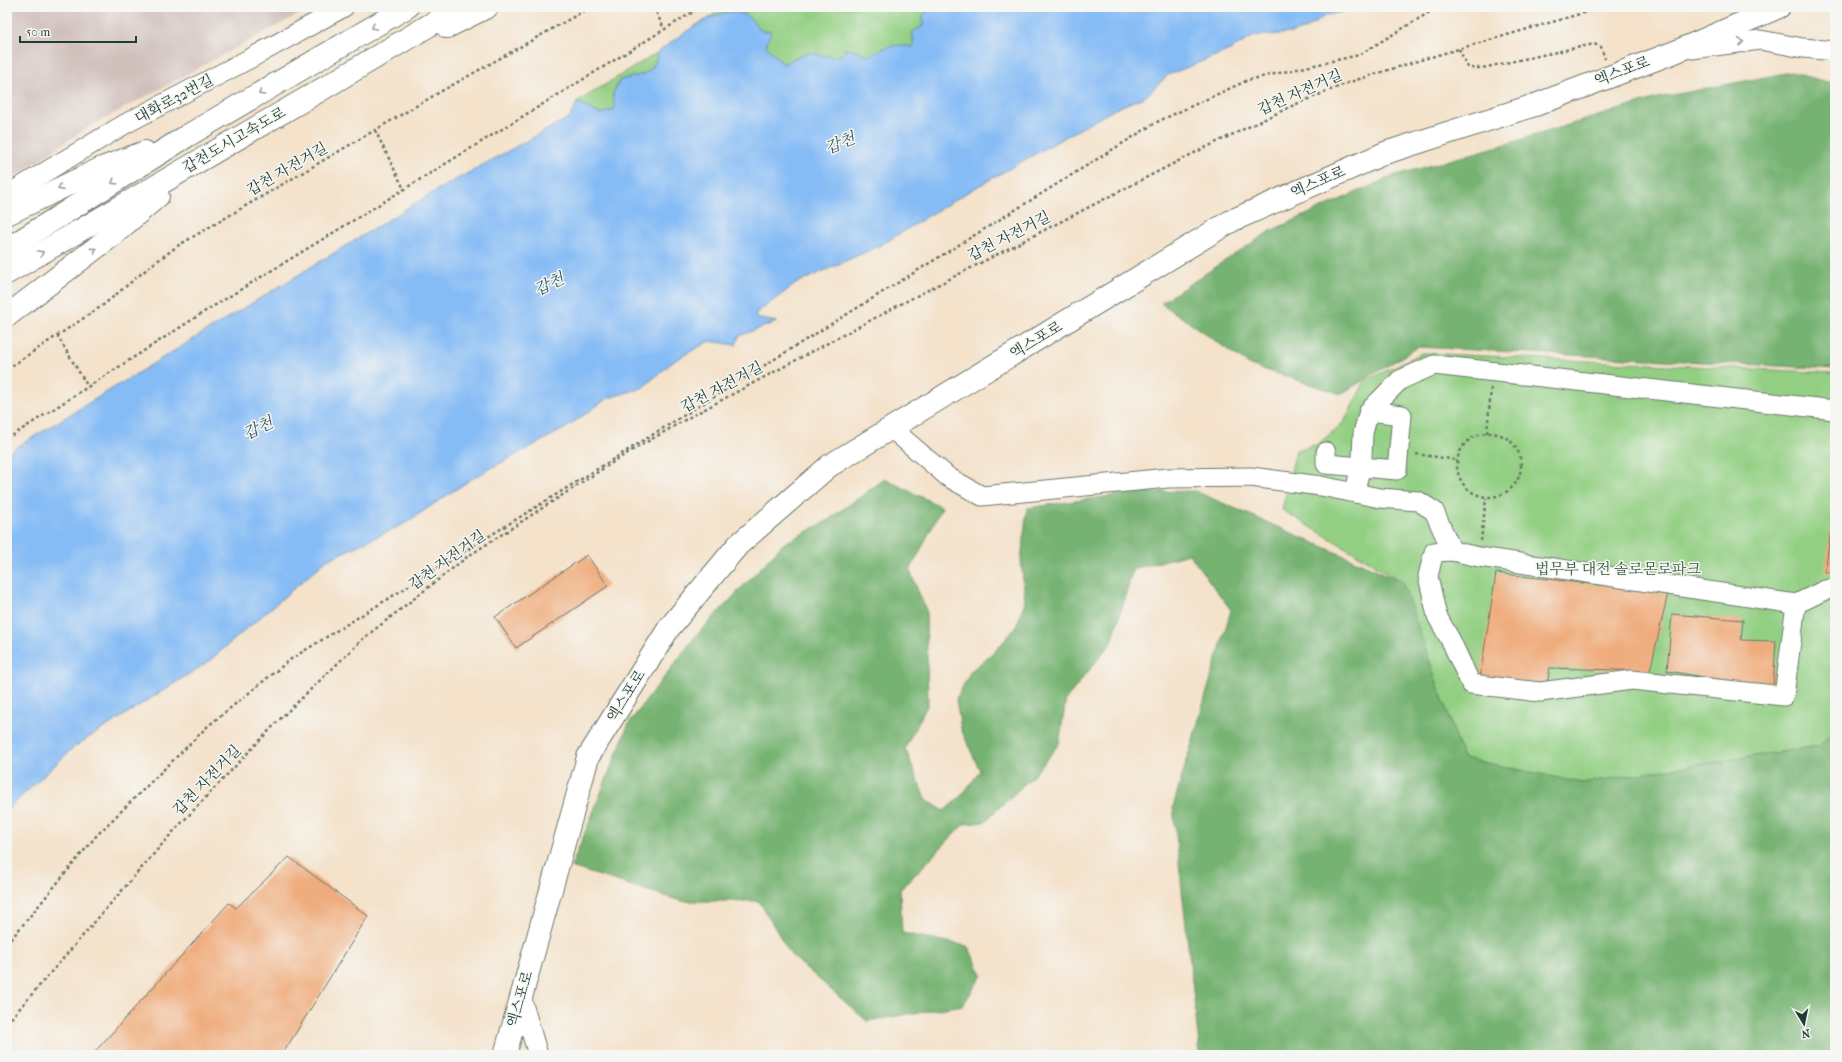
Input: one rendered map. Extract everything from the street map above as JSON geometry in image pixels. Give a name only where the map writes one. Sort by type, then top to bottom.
[{"type":"main road","name":"갑천도시고속도로","points":[[7,249],[187,136],[407,7]]},
{"type":"main road","name":"갑천도시고속도로","points":[[7,273],[460,7]]},
{"type":"main road","points":[[319,91],[486,7]]},
{"type":"main road","name":"엑스포로","points":[[505,1055],[588,756],[669,628],[738,545],[829,466],[1231,221],[1385,153],[1538,104],[1674,52],[1779,7]]},
{"type":"main road","points":[[7,214],[102,168],[187,136]]},
{"type":"main road","points":[[7,316],[114,234],[196,162]]},
{"type":"street","name":"대화로32번길","points":[[7,195],[125,124],[344,7]]},
{"type":"street","points":[[1674,52],[1760,40],[1803,48],[1835,50]]},
{"type":"street","points":[[1355,493],[1360,467],[1363,433],[1369,411],[1400,380],[1434,365],[1835,410]]},
{"type":"street","points":[[1326,452],[1326,464],[1397,470],[1402,415],[1369,411]]},
{"type":"street","points":[[891,428],[948,477],[982,496],[1168,478],[1251,477],[1321,486],[1380,498],[1418,501],[1434,511],[1452,551]]},
{"type":"street","points":[[1796,604],[1784,696],[1632,680],[1540,692],[1471,684],[1451,641],[1437,616],[1428,576],[1434,552],[1452,551],[1479,557],[1796,604],[1825,590],[1835,588]]},
{"type":"street","points":[[521,998],[538,1055]]},
{"type":"path","name":"갑천 자전거길","points":[[7,369],[102,306],[153,264],[179,245],[375,130],[591,7]]},
{"type":"path","points":[[654,7],[664,29]]},
{"type":"path","points":[[7,439],[204,312],[701,7]]},
{"type":"path","points":[[7,944],[97,835],[208,726],[291,659],[1158,122],[1248,80],[1359,55],[1438,7]]},
{"type":"path","name":"갑천 자전거길","points":[[7,1024],[171,834],[281,718],[364,638],[467,556],[618,459],[690,417],[899,305],[1190,155],[1294,105],[1350,82],[1604,7]]},
{"type":"path","points":[[1459,49],[1468,68],[1482,68],[1594,44],[1601,47],[1605,59]]},
{"type":"path","points":[[375,130],[404,189]]},
{"type":"path","points":[[57,335],[88,387]]},
{"type":"path","points":[[1488,433],[1492,371]]},
{"type":"path","points":[[1488,433],[1498,434],[1508,439],[1516,446],[1522,467],[1520,477],[1510,490],[1496,497],[1486,498],[1476,495],[1467,489],[1460,480],[1457,470],[1457,460],[1461,450],[1468,441],[1477,435],[1488,433]]},
{"type":"path","points":[[1416,454],[1457,460]]},
{"type":"path","points":[[1479,557],[1486,498]]},
{"type":"shaded area","points":[[7,7],[312,7],[85,129],[7,182]]},
{"type":"green space","points":[[725,7],[930,7],[923,16],[923,27],[913,32],[913,47],[884,48],[869,56],[845,48],[845,53],[840,55],[831,57],[807,53],[783,64],[766,46],[762,31],[746,15],[734,12],[707,19]]},
{"type":"green space","points":[[658,52],[656,60],[650,70],[640,75],[620,80],[613,93],[614,110],[600,114],[577,102]]},
{"type":"green space","points":[[1791,72],[1835,84],[1835,369],[1418,347],[1341,394],[1250,365],[1161,303],[1270,231],[1393,176],[1506,144],[1657,98]]},
{"type":"green space","name":"법무부 대전 솔로몬로파크","points":[[1422,353],[1835,373],[1835,730],[1819,746],[1582,783],[1463,758],[1402,581],[1282,510],[1296,450],[1318,444],[1344,422],[1365,381]]},
{"type":"green space","points":[[885,479],[942,507],[910,571],[926,610],[928,704],[905,748],[925,799],[944,811],[963,794],[980,771],[961,729],[956,699],[971,671],[996,650],[1016,627],[1025,601],[1021,560],[1027,508],[1137,492],[1195,491],[1402,581],[1463,758],[1582,783],[1818,746],[1835,732],[1835,1055],[1200,1055],[1173,807],[1231,610],[1189,554],[1133,569],[1112,642],[1066,699],[1059,744],[1033,776],[984,822],[964,824],[900,890],[902,933],[968,946],[982,975],[963,1005],[867,1021],[791,955],[759,901],[681,901],[571,867],[629,723],[694,638],[783,544],[825,522]]},
{"type":"water","name":"갑천","points":[[930,7],[1370,7],[1326,15],[1306,29],[1292,33],[1254,36],[1232,49],[1168,75],[1146,96],[1115,109],[966,193],[881,245],[797,283],[755,314],[756,318],[777,322],[739,336],[736,345],[709,341],[674,361],[642,388],[608,398],[564,429],[473,478],[404,524],[327,560],[208,662],[74,747],[7,810],[7,453],[437,190],[570,117],[577,102],[600,114],[614,110],[613,93],[620,80],[640,75],[650,70],[656,60],[658,52],[687,31],[710,18],[733,12],[744,14],[762,31],[771,31],[766,46],[783,64],[807,53],[831,57],[840,55],[845,53],[845,48],[869,56],[890,46],[900,45],[913,47],[914,40],[912,32],[923,26],[923,16]]},
{"type":"building","points":[[1835,507],[1835,573],[1825,572]]},
{"type":"building","points":[[587,555],[608,586],[516,648],[495,617]]},
{"type":"building","points":[[1496,573],[1668,593],[1650,671],[1550,668],[1547,684],[1480,677]]},
{"type":"building","points":[[1672,614],[1743,620],[1741,640],[1776,641],[1773,688],[1667,671]]},
{"type":"building","points":[[289,857],[368,916],[282,1055],[92,1055],[229,903],[236,908]]}]
